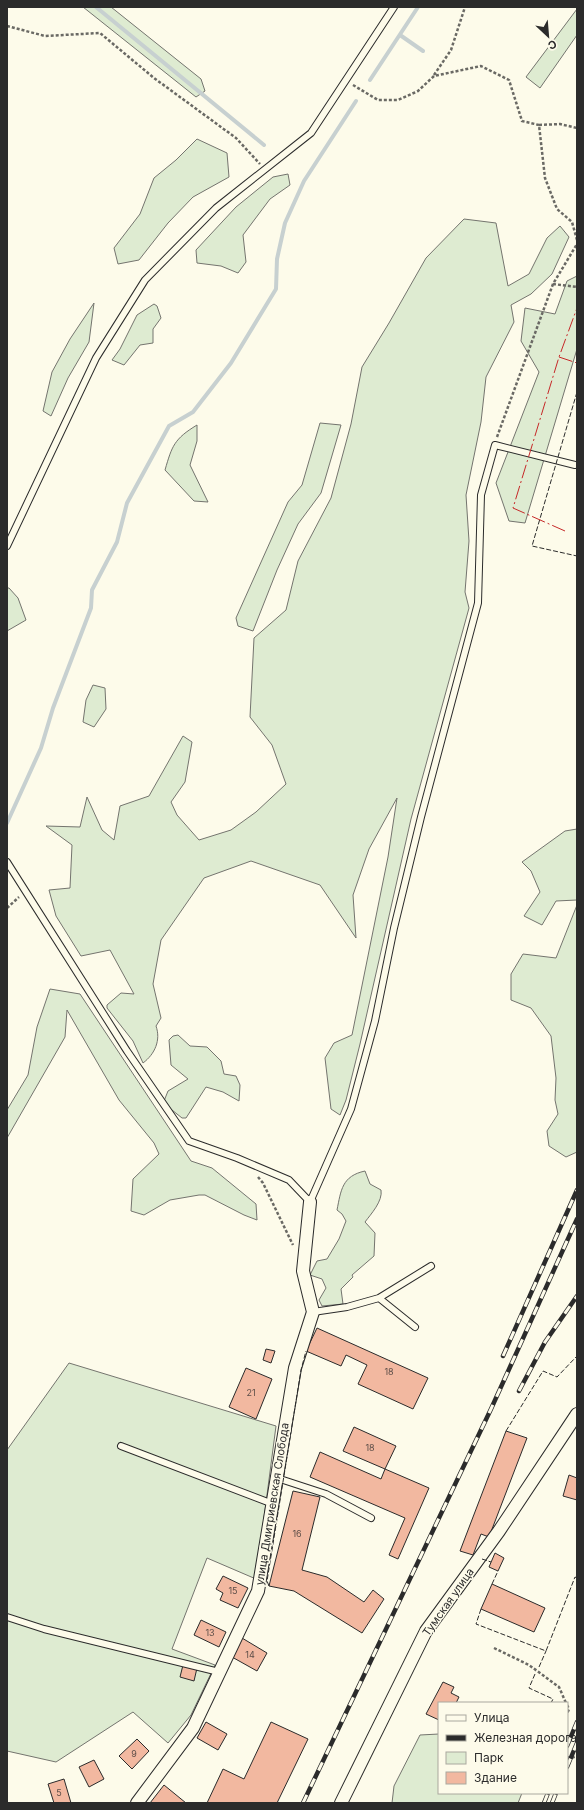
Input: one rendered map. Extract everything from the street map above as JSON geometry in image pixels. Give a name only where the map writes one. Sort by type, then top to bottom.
[{"type":"street","points":[[310,1202],[303,1271],[313,1312]]},
{"type":"street","name":"улица Дмитриевская Слобода","points":[[137,1803],[193,1728],[258,1591],[295,1368],[313,1312]]},
{"type":"street","name":"Тумская улица","points":[[341,1803],[426,1631],[499,1532],[577,1414]]},
{"type":"lane","points":[[7,546],[96,358],[145,280],[216,208],[311,133],[394,7]]},
{"type":"lane","points":[[7,862],[127,1051],[189,1141],[289,1180],[310,1202],[351,1109],[375,1020],[394,928],[421,818],[478,603],[481,495],[495,445],[575,465]]},
{"type":"lane","points":[[313,1312],[347,1307],[379,1298],[432,1266]]},
{"type":"lane","points":[[379,1298],[415,1327]]},
{"type":"lane","points":[[121,1446],[273,1504]]},
{"type":"lane","points":[[277,1478],[326,1494],[371,1518]]},
{"type":"lane","points":[[7,1617],[44,1629],[220,1672]]},
{"type":"path","points":[[346,81],[378,100],[398,100],[418,91],[434,76],[451,50],[465,7]]},
{"type":"path","points":[[7,26],[45,36],[100,33],[154,78],[236,138],[265,170]]},
{"type":"path","points":[[434,76],[481,66],[509,80],[522,121],[539,125],[560,124],[577,128]]},
{"type":"path","points":[[539,125],[545,178],[557,208],[572,222],[577,240]]},
{"type":"path","points":[[495,445],[513,390],[553,284],[577,244]]},
{"type":"path","points":[[553,284],[577,287]]},
{"type":"path","points":[[7,908],[26,891]]},
{"type":"path","points":[[243,1161],[263,1183],[303,1265]]},
{"type":"path","points":[[494,1648],[529,1665],[559,1687],[566,1702]]},
{"type":"green space","points":[[83,7],[111,7],[201,79],[205,91],[196,97]]},
{"type":"green space","points":[[577,9],[577,35],[540,88],[526,77]]},
{"type":"green space","points":[[197,139],[227,153],[229,177],[193,197],[168,223],[139,260],[118,264],[114,248],[140,214],[154,178],[176,160]]},
{"type":"green space","points":[[288,174],[290,185],[270,199],[243,235],[246,262],[238,273],[221,266],[197,263],[196,250],[236,207],[273,177]]},
{"type":"green space","points":[[464,219],[496,223],[508,286],[529,274],[547,238],[560,226],[569,237],[552,274],[531,294],[511,305],[514,322],[486,377],[481,422],[466,495],[469,541],[465,592],[469,608],[411,819],[360,1044],[346,1100],[340,1115],[331,1109],[325,1058],[334,1043],[352,1035],[388,857],[397,798],[369,849],[353,895],[356,938],[320,885],[251,861],[204,878],[161,940],[153,984],[161,1018],[156,1026],[158,1036],[154,1051],[143,1063],[133,1041],[107,1008],[107,1005],[121,993],[134,994],[110,950],[81,956],[56,916],[49,890],[70,888],[72,845],[46,826],[80,827],[87,797],[102,830],[114,840],[120,806],[149,796],[183,736],[192,742],[185,782],[171,802],[177,815],[199,840],[231,830],[256,812],[286,784],[272,745],[250,717],[254,638],[286,610],[298,561],[331,498],[351,424],[362,367],[426,258]]},
{"type":"green space","points":[[577,276],[577,349],[525,523],[509,521],[496,483],[539,372],[521,341],[525,308],[555,314],[567,281]]},
{"type":"green space","points":[[94,303],[89,342],[68,378],[51,416],[43,411],[52,372],[70,339]]},
{"type":"green space","points":[[154,304],[157,306],[161,318],[153,329],[153,343],[140,345],[124,365],[112,360],[120,349],[137,315]]},
{"type":"green space","points":[[320,423],[341,425],[321,493],[298,524],[277,570],[253,631],[238,626],[236,618],[288,502],[302,485]]},
{"type":"green space","points":[[197,425],[197,441],[190,465],[208,502],[194,501],[165,470],[175,444],[183,435]]},
{"type":"green space","points":[[7,588],[9,588],[18,598],[26,620],[7,631]]},
{"type":"green space","points":[[93,685],[105,688],[106,709],[94,727],[83,722],[86,700]]},
{"type":"green space","points":[[577,829],[577,900],[556,901],[542,925],[524,916],[540,892],[531,871],[522,862],[565,831]]},
{"type":"green space","points":[[577,905],[577,1152],[566,1157],[549,1146],[547,1131],[558,1114],[555,1100],[556,1078],[551,1036],[531,1008],[511,1000],[511,974],[523,954],[556,958]]},
{"type":"green space","points":[[50,989],[80,994],[191,1161],[212,1168],[256,1204],[257,1220],[205,1195],[170,1200],[144,1215],[131,1211],[133,1179],[159,1154],[154,1143],[119,1100],[67,1010],[65,1037],[7,1138],[7,1110],[28,1075],[37,1027]]},
{"type":"green space","points":[[178,1035],[190,1046],[207,1047],[221,1061],[224,1074],[236,1076],[240,1085],[239,1101],[223,1092],[206,1087],[186,1118],[182,1118],[167,1106],[164,1101],[168,1091],[188,1079],[171,1065],[169,1040],[173,1036]]},
{"type":"green space","points":[[365,1171],[370,1184],[381,1190],[378,1203],[365,1222],[375,1233],[374,1256],[352,1275],[353,1277],[341,1289],[343,1304],[322,1306],[319,1300],[326,1288],[322,1279],[310,1275],[317,1261],[327,1259],[339,1239],[346,1221],[342,1214],[337,1210],[344,1185],[351,1176]]},
{"type":"green space","points":[[69,1363],[276,1426],[256,1579],[207,1558],[172,1649],[215,1665],[191,1715],[168,1743],[133,1712],[56,1762],[7,1751],[7,1450]]},
{"type":"green space","points":[[438,1734],[438,1794],[522,1794],[518,1803],[392,1803],[394,1786],[420,1735]]},
{"type":"building","points":[[317,1328],[428,1378],[413,1409],[358,1384],[367,1365],[346,1355],[341,1366],[306,1351]]},
{"type":"building","points":[[266,1349],[275,1351],[271,1363],[263,1360]]},
{"type":"building","points":[[246,1368],[272,1379],[256,1419],[229,1407]]},
{"type":"building","points":[[354,1427],[396,1446],[385,1469],[343,1451]]},
{"type":"building","points":[[506,1431],[527,1438],[489,1537],[481,1534],[473,1555],[460,1551]]},
{"type":"building","points":[[320,1452],[381,1479],[385,1469],[429,1488],[398,1559],[389,1555],[405,1518],[310,1477]]},
{"type":"building","points":[[569,1475],[577,1478],[577,1500],[563,1496]]},
{"type":"building","points":[[293,1491],[320,1497],[302,1570],[327,1577],[364,1602],[373,1590],[384,1599],[362,1633],[294,1591],[269,1586]]},
{"type":"building","points":[[495,1553],[504,1558],[498,1571],[489,1567]]},
{"type":"building","points":[[223,1576],[248,1588],[238,1608],[220,1600],[223,1593],[216,1589]]},
{"type":"building","points":[[492,1584],[545,1608],[534,1632],[481,1609]]},
{"type":"building","points":[[201,1620],[226,1632],[219,1647],[194,1635]]},
{"type":"building","points":[[242,1638],[267,1653],[257,1671],[232,1657]]},
{"type":"building","points":[[183,1665],[197,1668],[194,1681],[180,1677]]},
{"type":"building","points":[[443,1682],[454,1687],[451,1693],[459,1697],[456,1702],[438,1702],[438,1720],[426,1714]]},
{"type":"building","points":[[206,1722],[227,1734],[218,1750],[197,1738]]},
{"type":"building","points":[[271,1722],[308,1739],[277,1803],[207,1803],[223,1769],[244,1779]]},
{"type":"building","points":[[137,1739],[149,1751],[132,1769],[119,1756]]},
{"type":"building","points":[[94,1760],[104,1779],[89,1787],[79,1767]]},
{"type":"building","points":[[64,1779],[71,1803],[54,1803],[48,1784]]},
{"type":"building","points":[[164,1785],[186,1803],[150,1803]]},
{"type":"waterway","points":[[96,7],[264,145]]},
{"type":"waterway","points":[[370,80],[418,7]]},
{"type":"waterway","points":[[400,35],[423,51]]},
{"type":"waterway","points":[[7,823],[41,748],[53,708],[91,608],[92,590],[117,542],[127,503],[169,426],[193,412],[231,363],[276,289],[277,259],[285,223],[304,181],[356,101]]},
{"type":"railway","points":[[503,1356],[577,1190]]},
{"type":"railway","points":[[303,1803],[491,1409],[577,1219]]},
{"type":"railway","points":[[519,1391],[545,1342],[577,1296]]},
{"type":"railway","points":[[568,1744],[577,1722]]},
{"type":"railway","points":[[568,1765],[577,1743]]},
{"type":"railway","points":[[544,1803],[548,1794]]},
{"type":"railway","points":[[552,1803],[556,1794]]},
{"type":"fence","points":[[577,392],[532,546],[577,556]]},
{"type":"fence","points":[[269,1586],[267,1581],[301,1370],[306,1351]]},
{"type":"fence","points":[[506,1431],[543,1371],[557,1377],[577,1356]]},
{"type":"fence","points":[[482,1559],[491,1562]]},
{"type":"fence","points":[[492,1584],[498,1571]]},
{"type":"fence","points":[[481,1609],[476,1624],[546,1651],[575,1577],[577,1578]]},
{"type":"fence","points":[[539,1667],[546,1651]]},
{"type":"fence","points":[[535,1674],[529,1688],[553,1699],[552,1702]]},
{"type":"power","points":[[565,531],[513,508],[559,357],[577,308]]},
{"type":"power","points":[[559,357],[577,363]]}]
